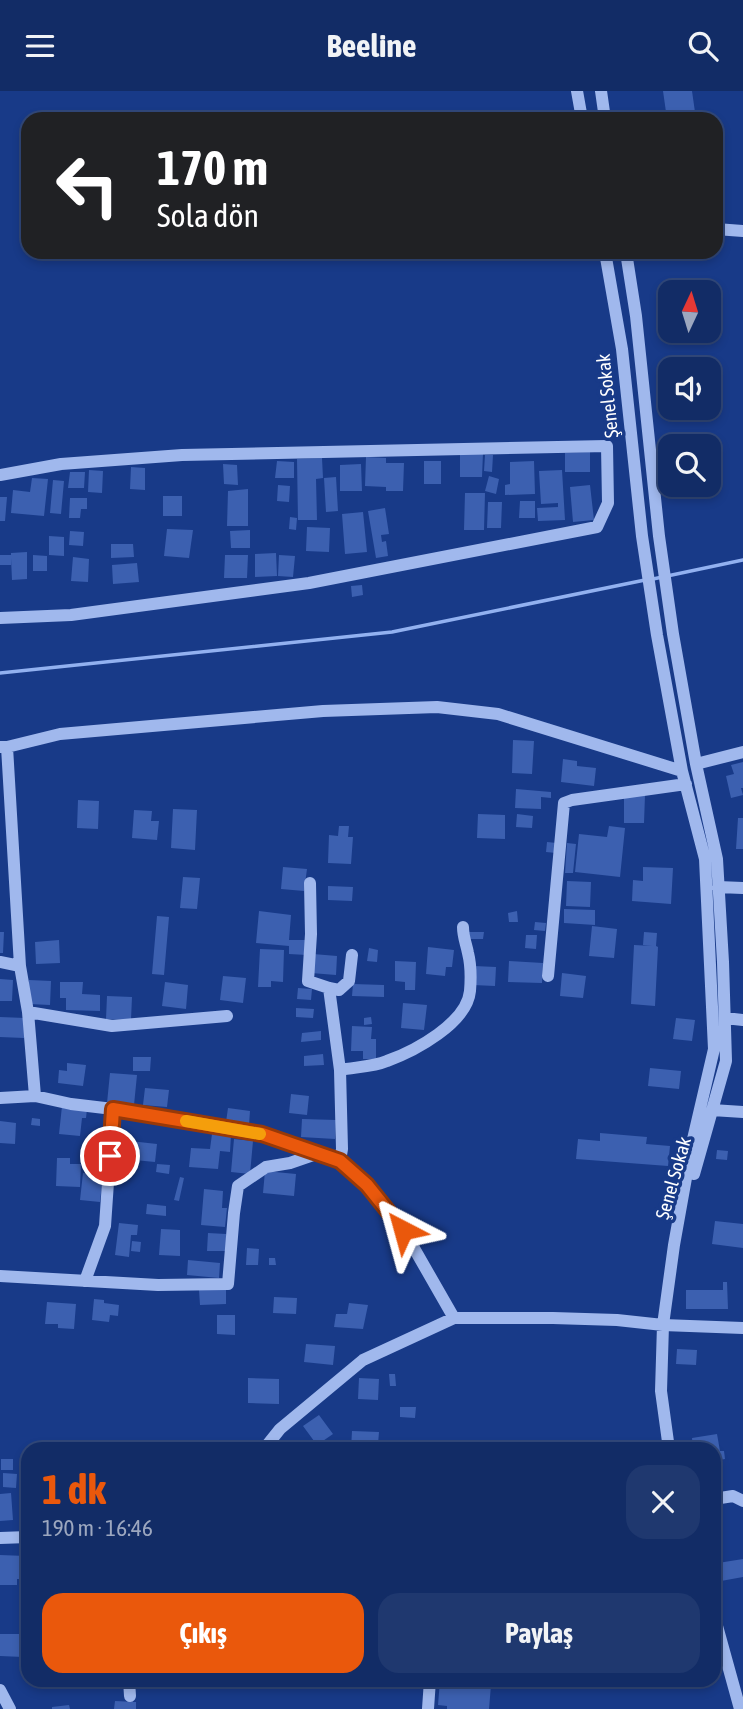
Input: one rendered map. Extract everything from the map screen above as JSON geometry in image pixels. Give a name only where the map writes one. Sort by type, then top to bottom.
[{"type":"street","points":[[577,91],[581,112]]},
{"type":"street","points":[[601,91],[604,112]]},
{"type":"street","points":[[723,230],[743,231]]},
{"type":"street","name":"Şenel Sokak","points":[[607,259],[622,349],[642,536],[657,635],[682,771],[705,859],[714,1049],[674,1245]]},
{"type":"street","name":"Şenel Sokak","points":[[627,259],[673,634],[696,764],[717,859],[725,1018],[726,1061],[674,1245]]},
{"type":"street","points":[[0,475],[61,464],[182,455],[607,446],[608,503],[597,527],[309,583],[71,615],[0,618]]},
{"type":"street","points":[[35,1096],[28,1012],[20,967],[4,747],[60,734],[323,711],[437,707],[498,714],[682,771]]},
{"type":"street","points":[[696,764],[743,752]]},
{"type":"street","points":[[548,976],[564,803],[686,785]]},
{"type":"street","points":[[310,883],[308,981],[339,990],[349,981],[352,955]]},
{"type":"street","points":[[718,887],[743,888]]},
{"type":"street","points":[[340,1070],[385,1062],[418,1048],[462,1012],[470,994],[470,971],[463,927]]},
{"type":"street","points":[[0,963],[20,967]]},
{"type":"street","points":[[329,988],[340,1070],[340,1161]]},
{"type":"street","points":[[28,1012],[112,1026],[227,1016]]},
{"type":"street","points":[[725,1018],[743,1020]]},
{"type":"street","points":[[0,1098],[35,1096],[262,1134],[340,1161],[367,1185],[403,1230],[454,1318]]},
{"type":"street","points":[[85,1281],[105,1226],[113,1109]]},
{"type":"street","points":[[712,1110],[743,1112]]},
{"type":"street","points":[[0,1276],[158,1285],[228,1284],[238,1186],[265,1167],[290,1163],[318,1153]]},
{"type":"street","points":[[668,1442],[661,1391],[663,1325],[674,1245]]},
{"type":"street","points":[[270,1442],[280,1429],[363,1360],[454,1318],[617,1320],[743,1328]]},
{"type":"street","points":[[721,1498],[733,1496],[743,1501]]},
{"type":"street","points":[[0,1538],[21,1537]]},
{"type":"street","points":[[721,1633],[737,1675],[740,1709]]},
{"type":"street","points":[[129,1687],[130,1696]]},
{"type":"street","points":[[428,1709],[430,1687]]},
{"type":"street","points":[[0,1690],[10,1709]]},
{"type":"building","points":[[663,91],[692,91],[695,112],[666,112]]},
{"type":"building","points":[[590,452],[590,472],[565,472],[565,453]]},
{"type":"building","points":[[460,453],[483,453],[482,477],[460,477]]},
{"type":"building","points":[[485,455],[493,455],[492,472],[484,471]]},
{"type":"building","points":[[366,457],[386,458],[386,463],[404,463],[403,491],[386,491],[386,487],[365,486]]},
{"type":"building","points":[[322,458],[323,478],[316,479],[317,520],[298,520],[297,459]]},
{"type":"building","points":[[277,461],[294,462],[294,478],[275,478]]},
{"type":"building","points":[[424,461],[441,461],[441,484],[424,484]]},
{"type":"building","points":[[534,461],[535,494],[505,495],[505,485],[510,484],[510,462]]},
{"type":"building","points":[[223,464],[237,465],[238,485],[224,484]]},
{"type":"building","points":[[361,464],[362,491],[340,491],[340,465]]},
{"type":"building","points":[[131,467],[145,468],[145,490],[130,489]]},
{"type":"building","points":[[89,470],[103,471],[102,493],[88,492]]},
{"type":"building","points":[[562,470],[565,520],[538,521],[537,508],[558,507],[558,503],[541,504],[539,471]]},
{"type":"building","points":[[70,472],[85,472],[84,488],[68,488]]},
{"type":"building","points":[[489,476],[499,479],[496,494],[485,491]]},
{"type":"building","points":[[336,477],[338,511],[326,512],[324,478]]},
{"type":"building","points":[[32,478],[48,479],[44,516],[11,513],[13,490],[30,492]]},
{"type":"building","points":[[53,480],[64,481],[61,514],[50,513]]},
{"type":"building","points":[[278,485],[290,486],[289,502],[277,501]]},
{"type":"building","points":[[590,485],[594,520],[573,522],[570,487]]},
{"type":"building","points":[[248,489],[248,526],[227,526],[228,491]]},
{"type":"building","points":[[465,493],[485,493],[484,530],[464,530]]},
{"type":"building","points":[[163,496],[182,496],[182,516],[163,516]]},
{"type":"building","points":[[0,497],[7,497],[5,521],[0,521]]},
{"type":"building","points":[[70,498],[87,498],[87,509],[81,509],[80,518],[69,518]]},
{"type":"building","points":[[520,501],[535,501],[535,518],[519,518]]},
{"type":"building","points":[[488,502],[502,502],[501,528],[487,528]]},
{"type":"building","points":[[385,508],[389,534],[381,535],[382,542],[386,541],[388,556],[376,558],[368,511]]},
{"type":"building","points":[[363,512],[367,552],[345,554],[342,514]]},
{"type":"building","points":[[290,517],[297,518],[296,530],[289,529]]},
{"type":"building","points":[[307,527],[330,528],[329,552],[306,551]]},
{"type":"building","points":[[167,529],[193,530],[189,558],[164,556]]},
{"type":"building","points":[[250,530],[250,548],[231,548],[230,531]]},
{"type":"building","points":[[70,531],[84,532],[83,546],[69,545]]},
{"type":"building","points":[[49,536],[64,537],[64,556],[49,555]]},
{"type":"building","points":[[111,544],[133,544],[134,557],[111,558]]},
{"type":"building","points":[[27,552],[27,579],[12,580],[11,558],[11,565],[0,565],[0,555]]},
{"type":"building","points":[[276,553],[277,576],[255,577],[255,554]]},
{"type":"building","points":[[33,555],[47,556],[47,571],[33,571]]},
{"type":"building","points":[[225,555],[248,555],[247,578],[224,578]]},
{"type":"building","points":[[279,555],[295,556],[293,577],[278,576]]},
{"type":"building","points":[[73,557],[89,559],[88,582],[71,581]]},
{"type":"building","points":[[137,563],[139,582],[113,584],[112,565]]},
{"type":"building","points":[[362,585],[363,595],[352,597],[351,586]]},
{"type":"building","points":[[513,740],[534,741],[532,774],[512,773]]},
{"type":"building","points":[[563,759],[577,761],[577,766],[596,768],[594,786],[561,782]]},
{"type":"building","points":[[743,762],[743,795],[731,798],[726,776],[734,774],[731,765]]},
{"type":"building","points":[[516,789],[551,792],[551,798],[541,797],[541,809],[515,808]]},
{"type":"building","points":[[624,794],[645,795],[644,823],[624,823]]},
{"type":"building","points":[[78,800],[99,801],[98,829],[77,828]]},
{"type":"building","points":[[173,809],[197,810],[195,850],[171,848]]},
{"type":"building","points":[[134,810],[152,811],[151,821],[159,821],[157,840],[132,838]]},
{"type":"building","points":[[478,814],[505,815],[505,839],[477,838]]},
{"type":"building","points":[[517,814],[533,816],[532,828],[516,827]]},
{"type":"building","points":[[738,818],[743,818],[743,849],[736,849]]},
{"type":"building","points":[[339,826],[349,826],[348,837],[353,837],[351,864],[328,863],[329,835],[338,836]]},
{"type":"building","points":[[609,826],[625,828],[620,877],[575,872],[579,834],[607,837]]},
{"type":"building","points":[[547,842],[557,843],[556,853],[546,852]]},
{"type":"building","points":[[567,843],[576,844],[573,873],[565,873]]},
{"type":"building","points":[[283,867],[307,869],[304,891],[281,889]]},
{"type":"building","points":[[643,867],[673,868],[671,904],[632,901],[633,880],[643,881]]},
{"type":"building","points":[[183,877],[200,878],[197,909],[180,908]]},
{"type":"building","points":[[567,881],[591,882],[590,907],[566,906]]},
{"type":"building","points":[[328,886],[353,887],[352,901],[328,900]]},
{"type":"building","points":[[564,909],[595,910],[595,925],[564,923]]},
{"type":"building","points":[[259,911],[291,915],[289,940],[307,940],[307,955],[289,954],[289,946],[256,943]]},
{"type":"building","points":[[517,911],[518,922],[509,922],[508,913]]},
{"type":"building","points":[[157,916],[169,917],[164,975],[152,974]]},
{"type":"building","points":[[535,922],[546,923],[545,931],[534,930]]},
{"type":"building","points":[[592,926],[617,929],[614,958],[589,956]]},
{"type":"building","points":[[0,932],[4,932],[3,953],[0,953]]},
{"type":"building","points":[[468,932],[484,932],[483,939],[468,939]]},
{"type":"building","points":[[644,932],[657,933],[655,1006],[631,1004],[634,945],[652,946],[643,945]]},
{"type":"building","points":[[526,935],[537,935],[536,949],[525,948]]},
{"type":"building","points":[[59,940],[60,963],[36,964],[35,942]]},
{"type":"building","points":[[428,947],[454,950],[452,967],[446,967],[445,976],[426,974]]},
{"type":"building","points":[[369,948],[378,950],[377,962],[367,961]]},
{"type":"building","points":[[260,949],[284,950],[283,982],[271,981],[271,987],[258,987]]},
{"type":"building","points":[[313,954],[337,956],[336,975],[311,973]]},
{"type":"building","points":[[395,961],[416,962],[415,990],[405,990],[405,982],[395,981]]},
{"type":"building","points":[[509,961],[543,963],[542,983],[508,982]]},
{"type":"building","points":[[474,966],[496,967],[495,986],[473,985]]},
{"type":"building","points":[[562,973],[586,976],[583,998],[560,996]]},
{"type":"building","points":[[223,976],[246,978],[243,1003],[220,1000]]},
{"type":"building","points":[[0,979],[13,980],[12,1001],[0,1001]]},
{"type":"building","points":[[29,980],[51,981],[50,1005],[29,1004]]},
{"type":"building","points":[[60,982],[83,982],[82,994],[100,995],[100,1011],[66,1010],[66,998],[60,998]]},
{"type":"building","points":[[165,982],[188,985],[186,1009],[162,1006]]},
{"type":"building","points":[[353,984],[384,985],[384,997],[352,996]]},
{"type":"building","points":[[298,988],[312,989],[311,1000],[297,999]]},
{"type":"building","points":[[107,996],[132,997],[131,1020],[106,1019]]},
{"type":"building","points":[[403,1003],[427,1005],[424,1030],[401,1028]]},
{"type":"building","points":[[296,1008],[314,1009],[313,1018],[296,1017]]},
{"type":"building","points":[[0,1017],[25,1018],[24,1038],[0,1037]]},
{"type":"building","points":[[371,1017],[372,1024],[364,1025],[364,1018]]},
{"type":"building","points":[[676,1018],[695,1020],[692,1041],[673,1039]]},
{"type":"building","points":[[352,1026],[372,1027],[371,1039],[376,1039],[376,1059],[363,1059],[363,1051],[351,1051]]},
{"type":"building","points":[[321,1031],[321,1040],[301,1042],[302,1033]]},
{"type":"building","points":[[323,1054],[324,1065],[304,1066],[304,1056]]},
{"type":"building","points":[[133,1057],[151,1057],[150,1071],[133,1071]]},
{"type":"building","points":[[67,1063],[86,1065],[83,1086],[58,1083],[59,1070],[67,1071]]},
{"type":"building","points":[[650,1068],[681,1071],[679,1089],[648,1086]]},
{"type":"building","points":[[110,1073],[137,1075],[134,1105],[107,1103]]},
{"type":"building","points":[[145,1088],[169,1090],[167,1107],[143,1105]]},
{"type":"building","points":[[291,1094],[309,1096],[307,1115],[289,1113]]},
{"type":"building","points":[[62,1106],[87,1109],[86,1118],[82,1118],[80,1136],[59,1134]]},
{"type":"building","points":[[228,1108],[250,1111],[249,1125],[226,1122]]},
{"type":"building","points":[[32,1118],[40,1119],[40,1126],[31,1125]]},
{"type":"building","points":[[302,1119],[336,1120],[335,1139],[301,1137]]},
{"type":"building","points":[[0,1121],[16,1123],[15,1144],[0,1143]]},
{"type":"building","points":[[600,1133],[647,1137],[646,1144],[670,1146],[668,1166],[576,1159],[578,1139],[600,1141]]},
{"type":"building","points":[[212,1134],[231,1135],[230,1152],[220,1151],[218,1169],[189,1167],[191,1148],[210,1149]]},
{"type":"building","points":[[234,1139],[253,1141],[250,1174],[231,1172]]},
{"type":"building","points":[[130,1141],[157,1144],[155,1162],[124,1159],[125,1152],[129,1152]]},
{"type":"building","points":[[92,1145],[104,1146],[103,1159],[91,1159]]},
{"type":"building","points":[[717,1150],[728,1151],[727,1160],[716,1159]]},
{"type":"building","points":[[57,1158],[70,1158],[70,1164],[81,1164],[80,1187],[56,1186]]},
{"type":"building","points":[[157,1164],[170,1165],[169,1174],[156,1172]]},
{"type":"building","points":[[265,1171],[296,1174],[294,1196],[263,1193]]},
{"type":"building","points":[[83,1173],[103,1175],[100,1202],[80,1200]]},
{"type":"building","points":[[180,1177],[184,1178],[179,1201],[174,1200]]},
{"type":"building","points":[[204,1189],[223,1191],[222,1208],[227,1208],[225,1227],[201,1225]]},
{"type":"building","points":[[147,1204],[166,1206],[166,1216],[146,1214]]},
{"type":"building","points":[[715,1221],[743,1224],[743,1248],[712,1244]]},
{"type":"building","points":[[119,1223],[138,1225],[137,1235],[131,1235],[129,1257],[115,1255]]},
{"type":"building","points":[[161,1229],[180,1230],[180,1256],[159,1255]]},
{"type":"building","points":[[208,1233],[226,1234],[226,1251],[207,1251]]},
{"type":"building","points":[[132,1241],[141,1242],[140,1252],[131,1251]]},
{"type":"building","points":[[247,1248],[259,1249],[258,1265],[246,1265]]},
{"type":"building","points":[[269,1258],[275,1258],[276,1265],[269,1265]]},
{"type":"building","points":[[188,1260],[220,1263],[219,1278],[187,1275]]},
{"type":"building","points":[[723,1282],[727,1282],[728,1309],[686,1309],[686,1290],[723,1290]]},
{"type":"building","points":[[226,1289],[226,1304],[200,1305],[199,1290]]},
{"type":"building","points":[[274,1297],[297,1298],[296,1314],[273,1313]]},
{"type":"building","points":[[94,1299],[119,1305],[118,1316],[110,1315],[109,1322],[92,1320]]},
{"type":"building","points":[[47,1302],[76,1304],[74,1329],[58,1328],[58,1324],[45,1324]]},
{"type":"building","points":[[349,1303],[368,1305],[363,1329],[334,1327],[336,1314],[347,1314]]},
{"type":"building","points":[[217,1315],[235,1315],[235,1335],[217,1334]]},
{"type":"building","points":[[306,1344],[335,1346],[333,1365],[304,1362]]},
{"type":"building","points":[[677,1349],[697,1350],[696,1365],[676,1364]]},
{"type":"building","points":[[389,1374],[395,1374],[396,1386],[390,1386]]},
{"type":"building","points":[[248,1378],[279,1379],[279,1404],[248,1403]]},
{"type":"building","points":[[359,1378],[379,1379],[378,1400],[358,1399]]},
{"type":"building","points":[[400,1407],[416,1407],[415,1418],[400,1417]]},
{"type":"building","points":[[319,1415],[333,1434],[321,1442],[315,1442],[303,1426]]},
{"type":"building","points":[[352,1431],[379,1432],[378,1442],[351,1442]]},
{"type":"building","points":[[717,1434],[718,1442],[692,1442],[692,1438]]},
{"type":"building","points":[[1,1459],[13,1459],[13,1470],[1,1470]]},
{"type":"building","points":[[3,1473],[17,1474],[16,1488],[3,1487]]},
{"type":"building","points":[[11,1493],[13,1520],[0,1521],[0,1494]]},
{"type":"building","points":[[0,1555],[21,1556],[21,1579],[17,1579],[17,1585],[0,1585]]},
{"type":"building","points":[[743,1559],[743,1577],[721,1581],[721,1563]]},
{"type":"building","points":[[0,1634],[21,1634],[21,1657],[0,1656]]},
{"type":"building","points":[[439,1687],[491,1687],[489,1709],[447,1709],[447,1706],[438,1705]]},
{"type":"building","points":[[115,1701],[136,1702],[136,1709],[114,1709]]},
{"type":"building","points":[[69,1705],[70,1709],[52,1709],[52,1707]]},
{"type":"waterway","points":[[653,579],[743,560]]},
{"type":"waterway","points":[[0,673],[392,632],[645,580]]},
{"type":"slow traffic","points":[[186,1121],[260,1134]]},
{"type":"route","points":[[110,1156],[113,1109],[262,1134],[340,1161],[367,1185],[403,1230]]}]
